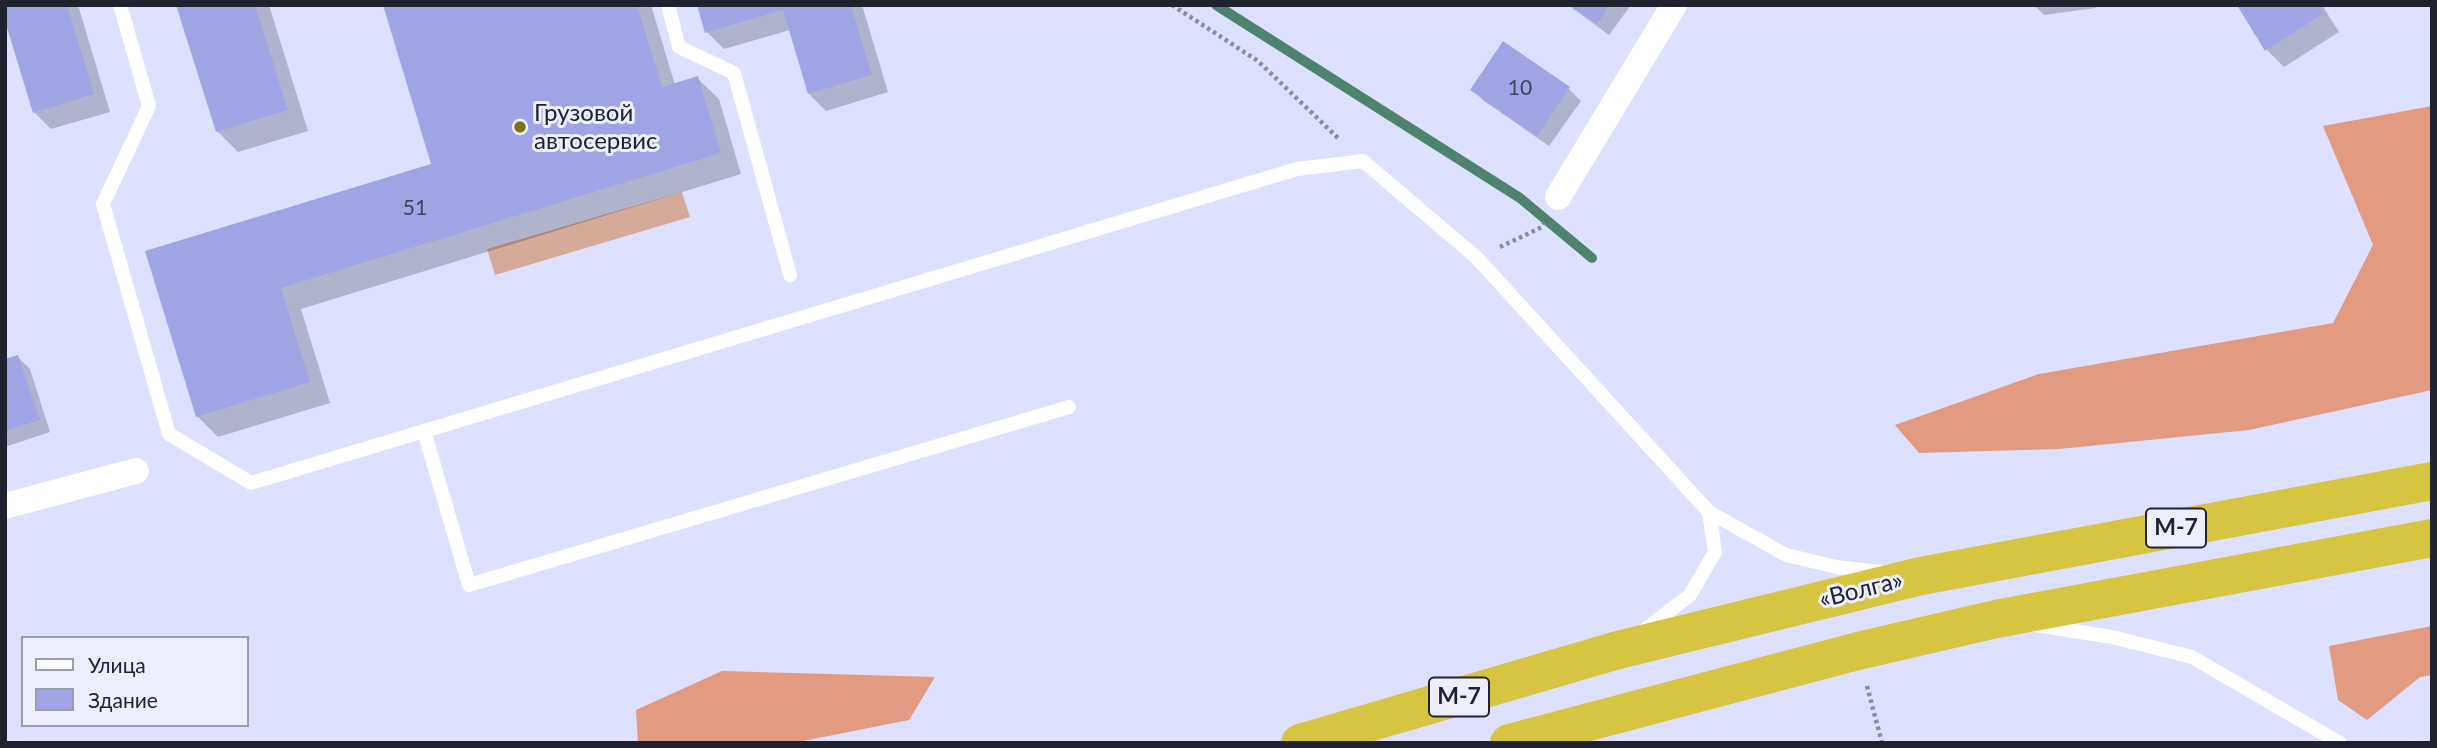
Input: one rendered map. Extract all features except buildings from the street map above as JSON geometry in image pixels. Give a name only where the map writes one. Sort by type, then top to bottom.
[{"type":"highway","name":"«Волга»","points":[[1300,743],[1618,650],[1921,576],[2432,481]]},
{"type":"highway","name":"М-7","points":[[1509,743],[1858,651],[1996,619],[2432,538]]},
{"type":"street","points":[[1559,197],[1674,5]]},
{"type":"street","points":[[5,506],[136,471]]},
{"type":"lane","points":[[120,5],[149,106],[103,204],[169,433],[251,483],[1297,169],[1363,161],[1477,258],[1709,512],[1786,555],[1837,568],[1921,576]]},
{"type":"lane","points":[[668,5],[679,47],[734,73],[790,275]]},
{"type":"lane","points":[[424,431],[469,585],[1069,407]]},
{"type":"lane","points":[[1618,650],[1690,595],[1715,552],[1709,512]]},
{"type":"lane","points":[[1996,619],[2112,637],[2192,657],[2340,743]]},
{"type":"path","points":[[1172,5],[1258,61],[1363,161]]},
{"type":"path","points":[[1477,258],[1542,227]]},
{"type":"path","points":[[1858,651],[1882,743]]},
{"type":"shaded area","points":[[2432,106],[2432,390],[2249,430],[2059,449],[1919,453],[1895,425],[2039,374],[2333,323],[2373,245],[2323,126]]},
{"type":"shaded area","points":[[682,192],[690,217],[495,275],[487,249]]},
{"type":"shaded area","points":[[2432,626],[2432,675],[2420,677],[2367,720],[2338,700],[2329,646]]},
{"type":"shaded area","points":[[722,671],[935,677],[909,720],[793,743],[638,743],[636,710]]},
{"type":"waterway","points":[[1216,5],[1520,198],[1592,258]]},
{"type":"place","name":"Грузовой автосервис","points":[[520,127]]}]
